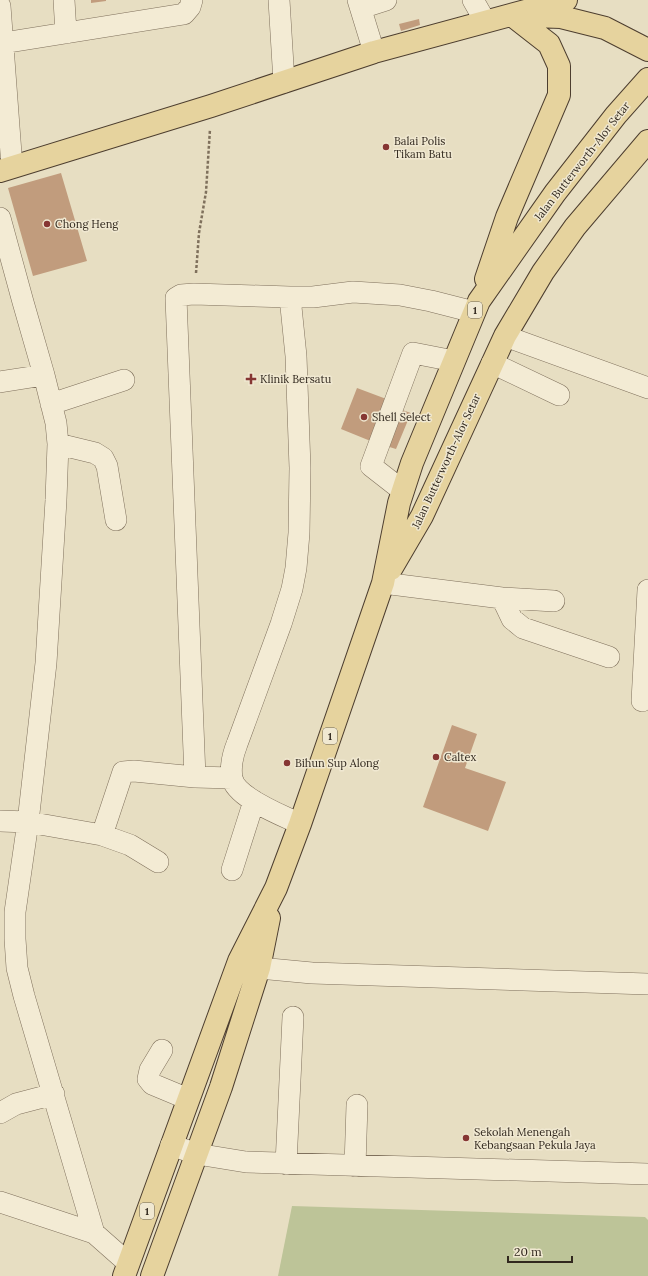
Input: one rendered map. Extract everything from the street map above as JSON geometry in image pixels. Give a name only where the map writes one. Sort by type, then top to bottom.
[{"type":"main road","points":[[6,169],[210,106],[374,52],[485,21],[513,16],[566,0]]},
{"type":"main road","points":[[513,16],[561,17],[605,28],[648,50]]},
{"type":"main road","points":[[476,307],[507,217],[559,95],[559,66],[549,44],[513,16]]},
{"type":"main road","name":"Jalan Butterworth-Alor Setar","points":[[383,584],[399,503],[412,463],[476,307],[555,193],[616,115],[648,79]]},
{"type":"main road","name":"Jalan Butterworth-Alor Setar","points":[[383,584],[422,516],[505,336],[543,272],[575,227],[648,141]]},
{"type":"main road","name":"1","points":[[126,1270],[239,961],[276,888],[300,824],[383,584]]},
{"type":"main road","name":"1","points":[[152,1276],[222,1087],[259,968],[276,888]]},
{"type":"street","points":[[64,0],[66,33]]},
{"type":"street","points":[[3,43],[184,14],[190,7],[192,0]]},
{"type":"street","points":[[279,0],[284,82]]},
{"type":"street","points":[[374,52],[360,4],[386,0]]},
{"type":"street","points":[[473,0],[485,21]]},
{"type":"street","points":[[0,6],[3,43],[6,169]]},
{"type":"street","points":[[0,218],[22,302],[44,375],[56,422],[58,444],[57,493],[46,663],[16,912],[15,940],[17,968],[94,1233],[126,1270]]},
{"type":"street","points":[[195,777],[175,304],[176,298],[181,295],[194,294],[313,297],[353,292],[400,295],[476,307]]},
{"type":"street","points":[[290,297],[296,356],[300,468],[299,533],[296,568],[292,589],[281,624],[232,759],[232,778],[239,790],[254,801],[300,824]]},
{"type":"street","points":[[505,336],[648,388]]},
{"type":"street","points":[[403,491],[372,466],[413,353],[454,361]]},
{"type":"street","points":[[492,364],[559,395]]},
{"type":"street","points":[[0,382],[44,375]]},
{"type":"street","points":[[51,404],[124,380]]},
{"type":"street","points":[[58,444],[95,453],[103,458],[107,466],[116,520]]},
{"type":"street","points":[[383,584],[502,598],[554,601]]},
{"type":"street","points":[[645,686],[648,590]]},
{"type":"street","points":[[502,598],[512,619],[523,628],[609,657]]},
{"type":"street","points":[[102,835],[123,772],[134,771],[195,777],[232,778]]},
{"type":"street","points":[[232,870],[254,801]]},
{"type":"street","points":[[0,821],[28,822],[102,835],[130,845],[158,862]]},
{"type":"street","points":[[259,968],[312,973],[648,984]]},
{"type":"street","points":[[286,1164],[293,1017]]},
{"type":"street","points":[[162,1050],[150,1070],[148,1079],[152,1084],[188,1099]]},
{"type":"street","points":[[0,1113],[16,1104],[54,1094]]},
{"type":"street","points":[[355,1166],[357,1105]]},
{"type":"street","points":[[172,1145],[197,1154],[246,1162],[648,1174]]},
{"type":"street","points":[[0,1202],[94,1233]]},
{"type":"path","points":[[194,294],[199,233],[206,192],[210,106]]},
{"type":"green space","points":[[292,1206],[645,1217],[648,1220],[648,1276],[278,1276]]},
{"type":"building","points":[[91,0],[106,0],[106,1],[91,3]]},
{"type":"building","points":[[419,19],[420,25],[401,31],[399,24]]},
{"type":"building","name":"Chong Heng","points":[[61,173],[87,261],[33,276],[8,188]]},
{"type":"building","name":"Shell Select","points":[[357,388],[389,400],[387,405],[411,413],[396,449],[373,442],[341,429]]},
{"type":"building","points":[[452,725],[477,734],[465,768],[506,782],[488,831],[423,807]]},
{"type":"place","name":"Balai Polis Tikam Batu","points":[[386,147]]},
{"type":"place","name":"Chong Heng","points":[[47,224]]},
{"type":"place","name":"Klinik Bersatu","points":[[251,379]]},
{"type":"place","name":"Shell Select","points":[[364,417]]},
{"type":"place","name":"Caltex","points":[[436,757]]},
{"type":"place","name":"Bihun Sup Along","points":[[287,763]]},
{"type":"place","name":"Sekolah Menengah Kebangsaan Pekula Jaya","points":[[466,1138]]}]
